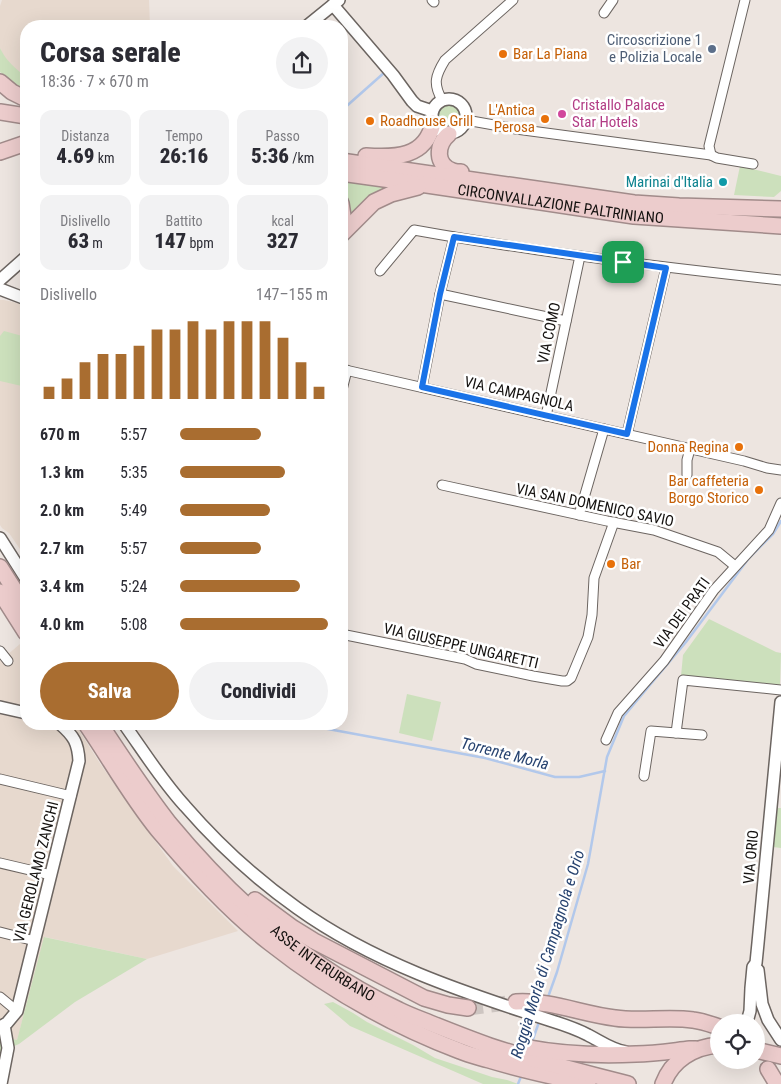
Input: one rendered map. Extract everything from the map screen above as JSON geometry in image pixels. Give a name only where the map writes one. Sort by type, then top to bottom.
[{"type":"highway","points":[[0,82],[20,96]]},
{"type":"highway","points":[[0,112],[20,115]]},
{"type":"highway","points":[[348,154],[383,157],[403,156],[427,140],[431,133],[432,117]]},
{"type":"highway","points":[[0,122],[20,125]]},
{"type":"highway","points":[[449,134],[441,142],[439,152],[442,162],[452,171],[604,193],[614,200]]},
{"type":"highway","points":[[0,152],[20,145]]},
{"type":"highway","name":"CIRCONVALLAZIONE PALTRINIANO","points":[[348,162],[614,200],[679,206],[781,209]]},
{"type":"highway","name":"CIRCONVALLAZIONE PALTRINIANO","points":[[348,174],[634,216],[781,226]]},
{"type":"highway","points":[[348,229],[374,202],[391,194],[427,185]]},
{"type":"highway","points":[[0,567],[20,599]]},
{"type":"highway","points":[[0,592],[20,625]]},
{"type":"highway","points":[[0,607],[20,629]]},
{"type":"highway","name":"ASSE INTERURBANO","points":[[90,730],[140,806],[194,871],[230,908],[269,943],[316,977],[342,1000],[400,1031],[447,1052],[513,1060]]},
{"type":"highway","name":"ASSE INTERURBANO","points":[[104,730],[168,821],[208,868],[267,923],[311,957],[364,992],[399,1010],[463,1036],[536,1070],[588,1084]]},
{"type":"highway","points":[[105,730],[123,750],[188,836],[230,879],[255,900],[314,941],[418,995],[438,1003],[468,1008]]},
{"type":"highway","points":[[526,1006],[569,1008],[616,1018],[693,1020],[710,1025]]},
{"type":"highway","points":[[513,1060],[536,1070],[574,1054],[637,1054],[710,1047]]},
{"type":"highway","points":[[663,1084],[668,1073],[679,1059],[696,1049]]},
{"type":"highway","points":[[765,1052],[781,1056]]},
{"type":"highway","points":[[768,1069],[777,1084]]},
{"type":"highway","name":"ASSE INTERURBANO","points":[[536,1070],[628,1084]]},
{"type":"main road","points":[[315,20],[336,2],[412,101],[432,117],[439,131],[449,134],[455,133],[464,126],[466,120],[465,110],[458,101],[453,99],[442,100],[438,103],[432,117]]},
{"type":"main road","points":[[0,280],[20,262]]},
{"type":"main road","points":[[0,289],[20,297]]},
{"type":"main road","points":[[0,538],[20,570]]},
{"type":"main road","name":"VIA ORIO","points":[[781,702],[778,755],[756,963],[762,1004],[768,1020],[781,1040]]},
{"type":"main road","points":[[0,707],[20,712]]},
{"type":"main road","name":"VIA GEROLAMO ZANCHI","points":[[2,1026],[10,1020],[16,1011],[79,761],[78,746],[67,730]]},
{"type":"main road","points":[[128,730],[163,780],[205,828],[245,866],[297,908],[323,925],[385,959],[427,977],[472,995],[526,1006],[622,1052],[637,1054]]},
{"type":"main road","name":"VIA ORIO","points":[[749,1014],[752,974],[756,963]]},
{"type":"main road","points":[[2,1026],[8,1041],[2,1084]]},
{"type":"street","points":[[442,100],[436,85],[438,71],[445,60],[513,0]]},
{"type":"street","points":[[604,14],[613,0]]},
{"type":"street","points":[[711,155],[709,146],[745,0]]},
{"type":"street","points":[[466,120],[516,129],[711,155],[717,158],[753,164]]},
{"type":"street","points":[[380,270],[414,230],[666,268],[781,280]]},
{"type":"street","points":[[422,387],[440,294],[454,237]]},
{"type":"street","name":"VIA COMO","points":[[546,416],[580,256]]},
{"type":"street","points":[[627,434],[666,268]]},
{"type":"street","points":[[440,294],[566,321]]},
{"type":"street","name":"VIA CAMPAGNOLA","points":[[348,370],[781,470]]},
{"type":"street","points":[[579,515],[604,429]]},
{"type":"street","points":[[687,475],[687,460],[690,449]]},
{"type":"street","name":"VIA SAN DOMENICO SAVIO","points":[[442,485],[654,530],[718,552],[735,566]]},
{"type":"street","name":"VIA DEI PRATI","points":[[606,740],[618,713],[664,661],[714,590],[769,530],[781,503]]},
{"type":"street","name":"VIA GIUSEPPE UNGARETTI","points":[[348,635],[466,659],[476,664],[543,678],[567,681],[573,675],[588,637],[592,615],[594,578],[614,522]]},
{"type":"street","points":[[0,651],[8,662]]},
{"type":"street","points":[[676,733],[683,680],[781,690]]},
{"type":"street","points":[[644,776],[651,730],[702,735]]},
{"type":"street","points":[[0,779],[70,796]]},
{"type":"street","points":[[0,863],[51,875]]},
{"type":"street","points":[[0,932],[35,941]]},
{"type":"street","points":[[0,997],[16,1011]]},
{"type":"shaded area","points":[[2,0],[149,0],[150,20],[20,20],[20,72],[4,57],[0,48],[0,6]]},
{"type":"shaded area","points":[[0,300],[4,300],[20,304],[20,549],[9,533],[0,525]]},
{"type":"shaded area","points":[[20,644],[20,730],[79,730],[101,765],[173,866],[238,931],[147,959],[45,937],[17,1040],[0,1036],[0,661]]},
{"type":"green space","points":[[0,48],[8,61],[20,72],[20,88],[4,76],[0,72]]},
{"type":"green space","points":[[449,103],[458,107],[462,116],[458,125],[449,129],[440,125],[436,116],[440,107]]},
{"type":"green space","points":[[740,166],[781,176],[781,191],[774,197],[734,195]]},
{"type":"green space","points":[[348,183],[393,187],[348,224]]},
{"type":"green space","points":[[4,331],[20,335],[20,386],[0,381],[0,336]]},
{"type":"green space","points":[[709,619],[781,653],[780,685],[681,676],[683,655]]},
{"type":"green space","points":[[407,694],[441,702],[432,741],[399,733]]},
{"type":"green space","points":[[777,808],[781,808],[781,848],[773,847]]},
{"type":"green space","points":[[44,937],[147,959],[75,1002],[19,1044],[0,1052],[0,1036],[17,1040]]},
{"type":"green space","points":[[333,1002],[435,1058],[518,1084],[483,1084],[350,1026],[324,1004]]},
{"type":"waterway","points":[[348,105],[385,72]]},
{"type":"waterway","name":"Torrente Morla","points":[[547,1000],[588,864],[607,757],[624,716],[686,642],[749,558],[773,534],[781,521]]},
{"type":"waterway","name":"Torrente Morla","points":[[333,730],[485,758],[555,777],[579,777],[605,771]]},
{"type":"waterway","name":"Roggia Morla di Campagnola e Orio","points":[[532,1042],[539,1022]]},
{"type":"waterway","name":"Roggia Morla di Campagnola e Orio","points":[[518,1084],[522,1074]]},
{"type":"tunnel","points":[[468,1008],[507,1003]]},
{"type":"place","name":"Circoscrizione 1 e Polizia Locale","points":[[712,49]]},
{"type":"place","name":"Bar La Piana","points":[[503,54]]},
{"type":"place","name":"Cristallo Palace Star Hotels","points":[[562,114]]},
{"type":"place","name":"L'Antica Perosa","points":[[545,119]]},
{"type":"place","name":"Roadhouse Grill","points":[[370,121]]},
{"type":"place","name":"Marinai d'Italia","points":[[723,182]]},
{"type":"place","name":"Donna Regina","points":[[739,447]]},
{"type":"place","name":"Bar caffeteria Borgo Storico","points":[[759,490]]},
{"type":"place","name":"Bar","points":[[611,564]]},
{"type":"route","points":[[454,237],[623,262],[666,268],[627,434],[422,387],[440,294],[454,237]]}]
